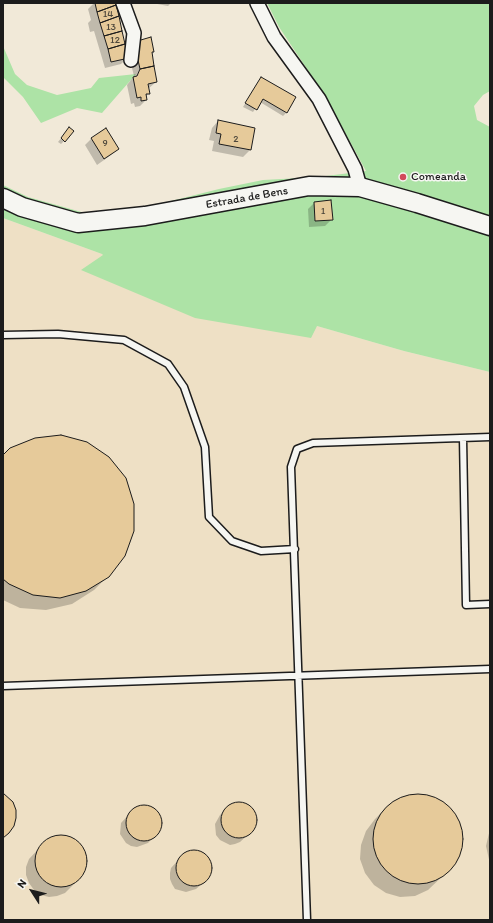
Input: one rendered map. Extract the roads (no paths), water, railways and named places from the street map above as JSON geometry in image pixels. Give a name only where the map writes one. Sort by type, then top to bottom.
[{"type":"street","points":[[123,3],[134,33],[131,60]]},
{"type":"street","points":[[257,3],[274,37],[320,98],[355,169],[360,187]]},
{"type":"street","name":"Estrada de Bens","points":[[3,198],[22,207],[78,223],[145,216],[310,186],[360,187],[490,226]]},
{"type":"lane","points":[[3,335],[58,334],[124,340],[168,364],[184,388],[206,447],[209,517],[232,541],[261,551],[295,549]]},
{"type":"lane","points":[[307,920],[291,467],[296,449],[313,443],[490,437]]},
{"type":"lane","points":[[463,438],[466,605],[490,604]]},
{"type":"lane","points":[[3,686],[490,669]]},
{"type":"place","name":"Comeanda","points":[[403,177]]}]
